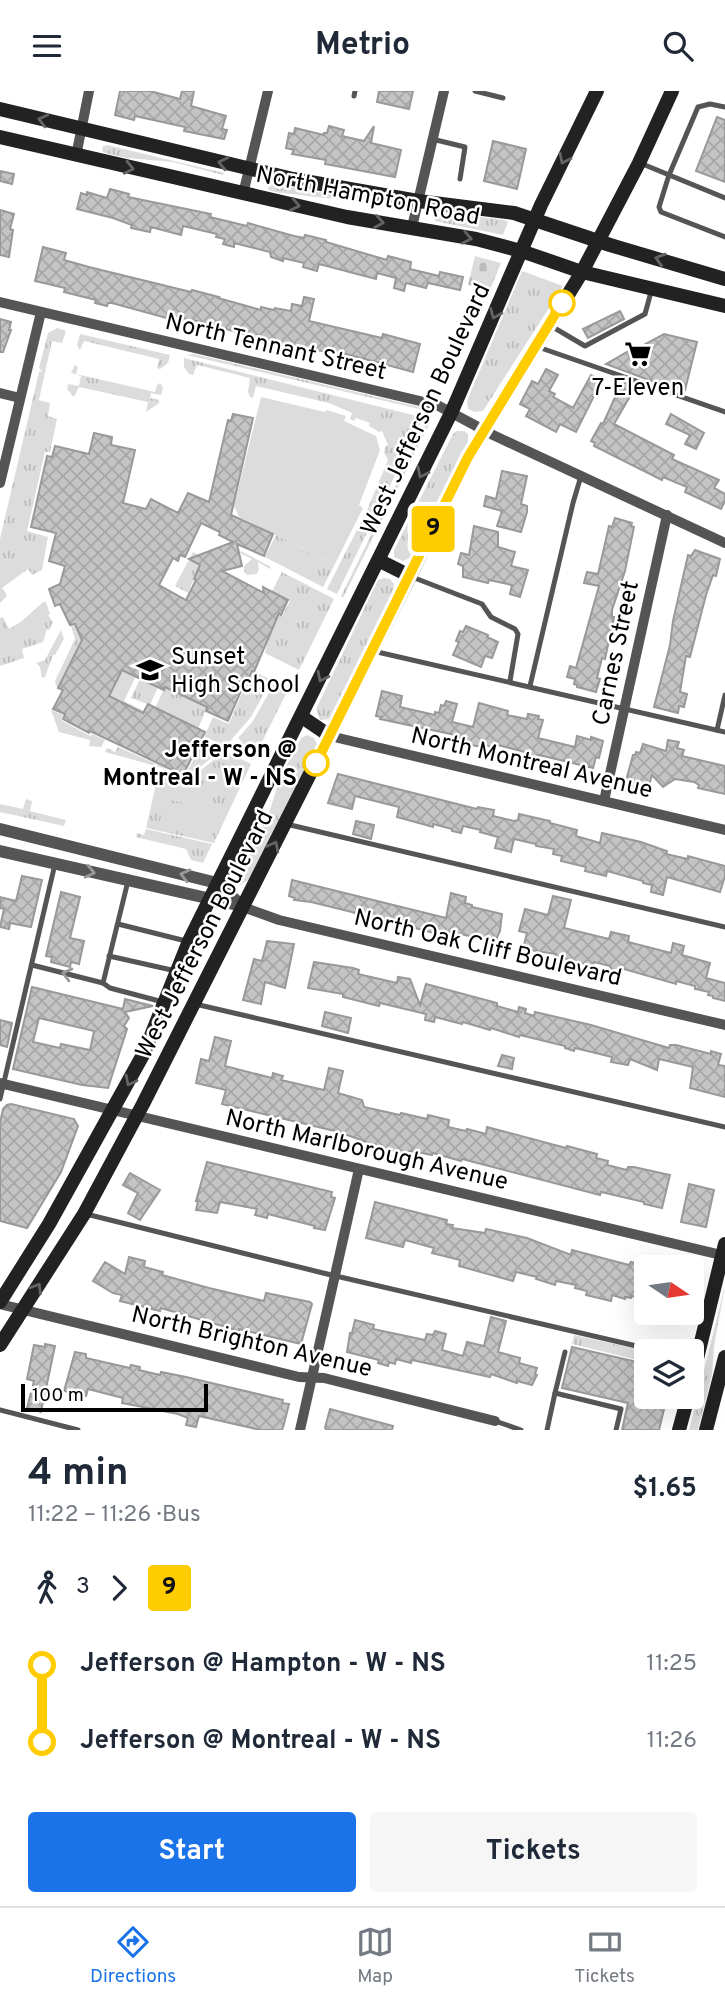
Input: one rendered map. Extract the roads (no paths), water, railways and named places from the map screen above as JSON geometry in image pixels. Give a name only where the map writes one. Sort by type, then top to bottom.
[{"type":"main road","name":"West Jefferson Boulevard","points":[[0,1303],[114,1110],[151,1038],[189,941],[380,561],[452,411],[535,219],[597,91]]},
{"type":"main road","name":"West Jefferson Boulevard","points":[[0,1345],[84,1214],[137,1116],[483,429],[582,272],[673,91]]},
{"type":"main road","name":"North Hampton Road","points":[[0,109],[293,179],[418,201],[514,213],[725,279]]},
{"type":"main road","name":"North Hampton Road","points":[[0,137],[346,217],[475,239],[582,272],[725,306]]},
{"type":"main road","points":[[380,561],[410,576]]},
{"type":"main road","points":[[302,717],[330,736]]},
{"type":"main road","points":[[700,1339],[724,1252]]},
{"type":"main road","points":[[706,1430],[724,1364]]},
{"type":"main road","points":[[679,1430],[685,1409]]},
{"type":"street","points":[[76,156],[89,91]]},
{"type":"street","points":[[243,194],[268,91]]},
{"type":"street","points":[[412,227],[444,91]]},
{"type":"street","name":"North Tennant Street","points":[[0,302],[438,405],[483,429],[725,543]]},
{"type":"street","points":[[0,483],[41,312]]},
{"type":"street","points":[[0,393],[20,398]]},
{"type":"street","name":"Carnes Street","points":[[604,801],[667,515]]},
{"type":"street","name":"North Montreal Avenue","points":[[330,736],[725,830]]},
{"type":"street","name":"North Oak Cliff Boulevard","points":[[0,829],[217,883],[243,907]]},
{"type":"street","name":"North Oak Cliff Boulevard","points":[[0,851],[243,907],[279,920],[725,1025]]},
{"type":"street","name":"North Marlborough Avenue","points":[[2,1084],[724,1252]]},
{"type":"street","points":[[300,1430],[359,1169]]},
{"type":"street","name":"North Brighton Avenue","points":[[0,1303],[299,1377],[324,1378],[495,1420]]},
{"type":"lane","points":[[475,91],[503,98]]},
{"type":"lane","points":[[725,107],[709,104],[698,107],[660,202],[661,212],[725,237]]},
{"type":"lane","points":[[432,139],[465,147],[460,179]]},
{"type":"lane","points":[[639,163],[725,198]]},
{"type":"lane","points":[[549,324],[585,346],[645,314],[652,289]]},
{"type":"lane","points":[[535,346],[725,412]]},
{"type":"lane","points":[[530,686],[569,516],[581,476]]},
{"type":"lane","points":[[410,576],[482,604],[491,617],[516,629],[518,634],[510,681]]},
{"type":"lane","points":[[373,651],[725,732]]},
{"type":"lane","points":[[717,730],[725,695]]},
{"type":"lane","points":[[286,824],[725,927]]},
{"type":"lane","points":[[0,1099],[55,864]]},
{"type":"lane","points":[[103,983],[128,881]]},
{"type":"lane","points":[[118,924],[189,941]]},
{"type":"lane","points":[[109,956],[176,971]]},
{"type":"lane","points":[[32,965],[164,1002]]},
{"type":"lane","points":[[195,1004],[725,1127]]},
{"type":"lane","points":[[84,1214],[634,1345]]},
{"type":"lane","points":[[547,1430],[565,1352]]},
{"type":"lane","points":[[555,1393],[621,1409],[616,1430]]},
{"type":"lane","points":[[0,1410],[78,1430]]},
{"type":"lane","points":[[495,1420],[521,1430]]},
{"type":"place","name":"7-Eleven","points":[[638,354]]},
{"type":"place","name":"Sunset High School","points":[[150,670]]},
{"type":"place","name":"Jefferson @ Montreal - W - NS","points":[[316,763]]}]
